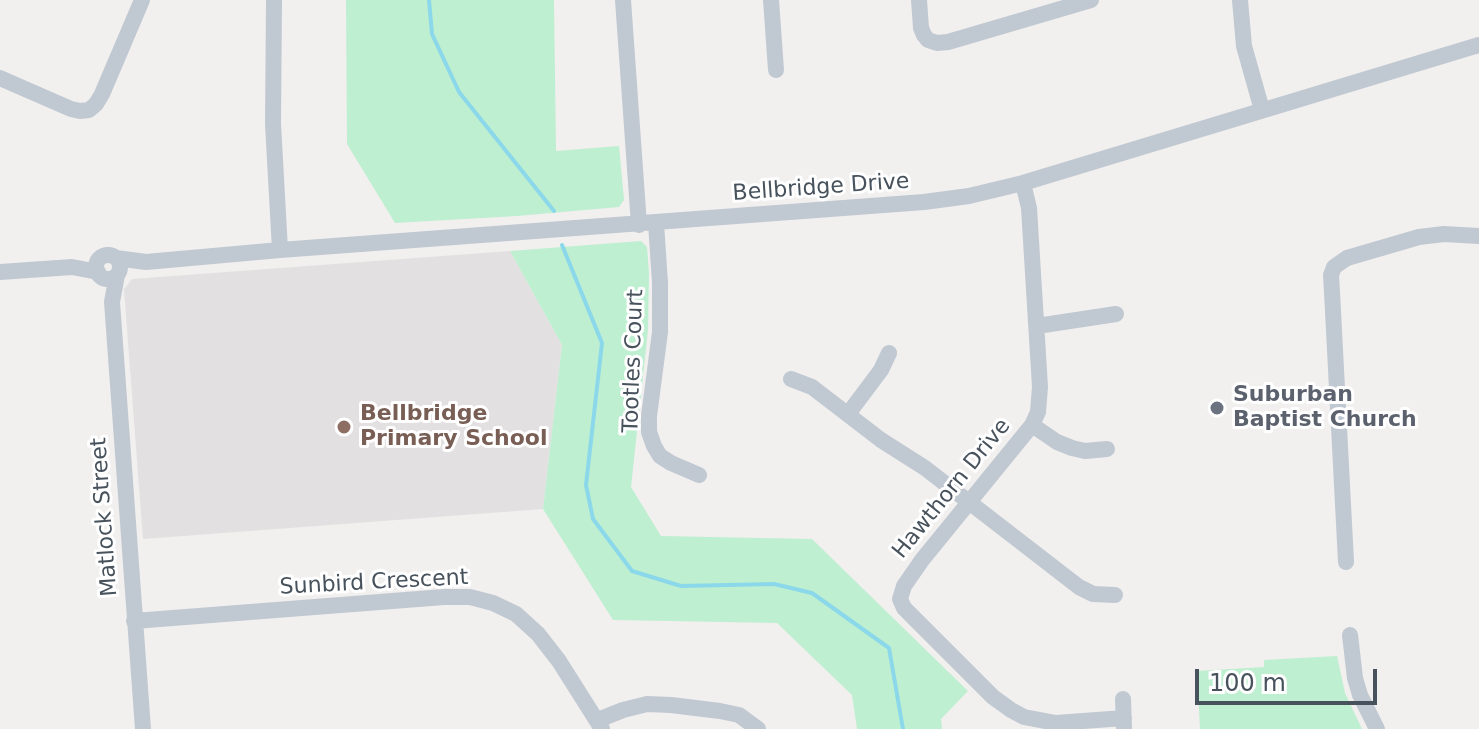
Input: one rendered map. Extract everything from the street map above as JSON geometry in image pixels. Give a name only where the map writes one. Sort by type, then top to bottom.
[{"type":"street","points":[[0,78],[71,109],[89,110],[102,94],[142,0]]},
{"type":"street","points":[[274,0],[273,124],[280,250]]},
{"type":"street","name":"Tootles Court","points":[[623,0],[648,224],[660,283],[660,332],[649,432],[660,456],[699,475]]},
{"type":"street","points":[[771,0],[776,70]]},
{"type":"street","points":[[919,0],[925,46],[1091,0]]},
{"type":"street","points":[[1240,0],[1244,46],[1262,110]]},
{"type":"street","name":"Bellbridge Drive","points":[[0,272],[109,268],[280,250],[648,224],[969,196],[1023,183],[1479,45]]},
{"type":"street","name":"Hawthorn Drive","points":[[1023,183],[1029,208],[1037,326],[1038,412],[1032,425],[922,560],[900,594],[901,604],[993,697],[1011,710],[1039,721],[1056,723],[1124,723],[1123,699]]},
{"type":"street","points":[[1346,562],[1329,263],[1419,237],[1444,234],[1479,236]]},
{"type":"street","name":"Matlock Street","points":[[109,268],[143,729]]},
{"type":"street","points":[[1037,326],[1116,314]]},
{"type":"street","points":[[848,414],[881,370],[889,353]]},
{"type":"street","points":[[791,379],[812,387],[881,440],[925,468],[1079,587],[1093,594],[1115,595]]},
{"type":"street","points":[[1032,425],[1072,448],[1085,451],[1107,449]]},
{"type":"street","name":"Sunbird Crescent","points":[[134,621],[470,597],[516,614],[538,634],[600,725]]},
{"type":"street","points":[[1350,635],[1357,687],[1377,729]]},
{"type":"street","points":[[600,725],[623,710],[647,704],[739,715],[758,729]]},
{"type":"shaded area","name":"Bellbridge Primary School","points":[[510,251],[562,345],[543,509],[143,539],[124,289],[132,279]]},
{"type":"green space","points":[[346,0],[554,0],[556,151],[619,146],[624,200],[619,207],[395,223],[347,144]]},
{"type":"green space","points":[[641,241],[647,247],[648,330],[631,487],[661,536],[812,539],[968,691],[941,719],[942,729],[857,729],[852,695],[777,623],[613,620],[543,509],[562,345],[510,251]]},
{"type":"green space","points":[[1337,656],[1345,693],[1362,729],[1200,729],[1197,671],[1264,667],[1264,660]]},
{"type":"waterway","points":[[429,0],[432,34],[459,92],[554,211]]},
{"type":"waterway","points":[[562,245],[602,343],[586,485],[593,519],[632,571],[681,586],[774,584],[812,593],[889,648],[903,729]]},
{"type":"place","name":"Suburban Baptist Church","points":[[1217,408]]},
{"type":"place","name":"Bellbridge Primary School","points":[[344,427]]}]
